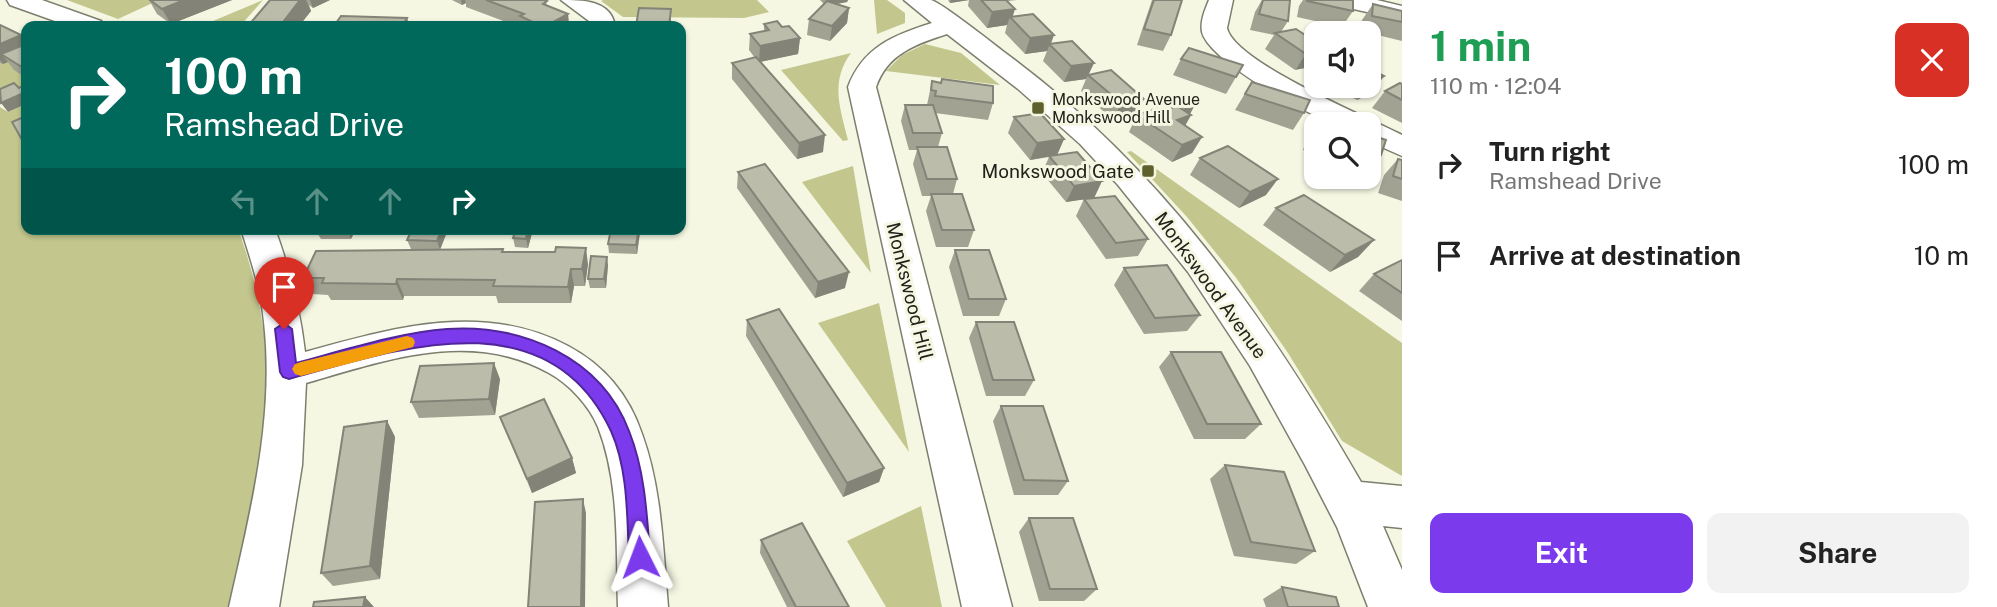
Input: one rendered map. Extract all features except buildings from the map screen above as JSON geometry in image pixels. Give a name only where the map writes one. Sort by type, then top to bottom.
[{"type":"street","points":[[19,0],[78,21]]},
{"type":"street","points":[[573,0],[601,18],[601,21]]},
{"type":"street","name":"Monkswood Avenue","points":[[916,0],[1057,106],[1124,172],[1172,226],[1211,278],[1274,373],[1348,502],[1393,607]]},
{"type":"street","points":[[1221,0],[1214,19],[1216,36],[1232,54],[1264,75],[1336,112]]},
{"type":"street","points":[[1345,0],[1402,13]]},
{"type":"street","name":"Monkswood Hill","points":[[951,25],[890,48],[874,60],[865,72],[862,87],[987,607]]},
{"type":"street","points":[[1381,136],[1402,147]]},
{"type":"street","points":[[254,607],[280,482],[289,372],[279,294],[270,257],[261,235]]},
{"type":"street","points":[[289,372],[364,352],[446,335],[496,337],[542,350],[562,360],[597,390],[620,430],[630,462],[637,507],[643,607]]},
{"type":"street","points":[[1348,502],[1402,507]]},
{"type":"green space","points":[[67,0],[159,0],[118,19]]},
{"type":"green space","points":[[263,0],[244,21],[213,21]]},
{"type":"green space","points":[[757,0],[769,12],[744,18],[623,17],[601,1]]},
{"type":"green space","points":[[874,0],[887,0],[905,13],[905,23],[877,34]]},
{"type":"green space","points":[[925,44],[961,53],[1000,85],[886,71],[902,55]]},
{"type":"green space","points":[[851,53],[839,84],[840,106],[848,140],[843,141],[781,70]]},
{"type":"green space","points":[[21,55],[21,97],[0,101],[0,63]]},
{"type":"green space","points":[[21,106],[21,235],[240,235],[258,298],[264,334],[268,406],[262,478],[255,514],[229,607],[0,607],[0,107],[8,112]]},
{"type":"green space","points":[[1131,151],[1402,343],[1402,476],[1342,441],[1288,353],[1237,279],[1187,217],[1127,152]]},
{"type":"green space","points":[[853,166],[871,273],[802,182]]},
{"type":"green space","points":[[879,303],[909,452],[818,323]]},
{"type":"green space","points":[[921,506],[942,607],[886,607],[847,541]]},
{"type":"slow traffic","points":[[301,369],[407,342]]},
{"type":"place","name":"Monkswood Avenue Monkswood Hill","points":[[1038,108]]},
{"type":"place","name":"Monkswood Gate","points":[[1148,171]]},
{"type":"route","points":[[284,329],[289,372],[364,352],[446,335],[496,337],[520,342],[562,360],[597,390],[620,430],[630,462],[637,507],[640,557]]}]
